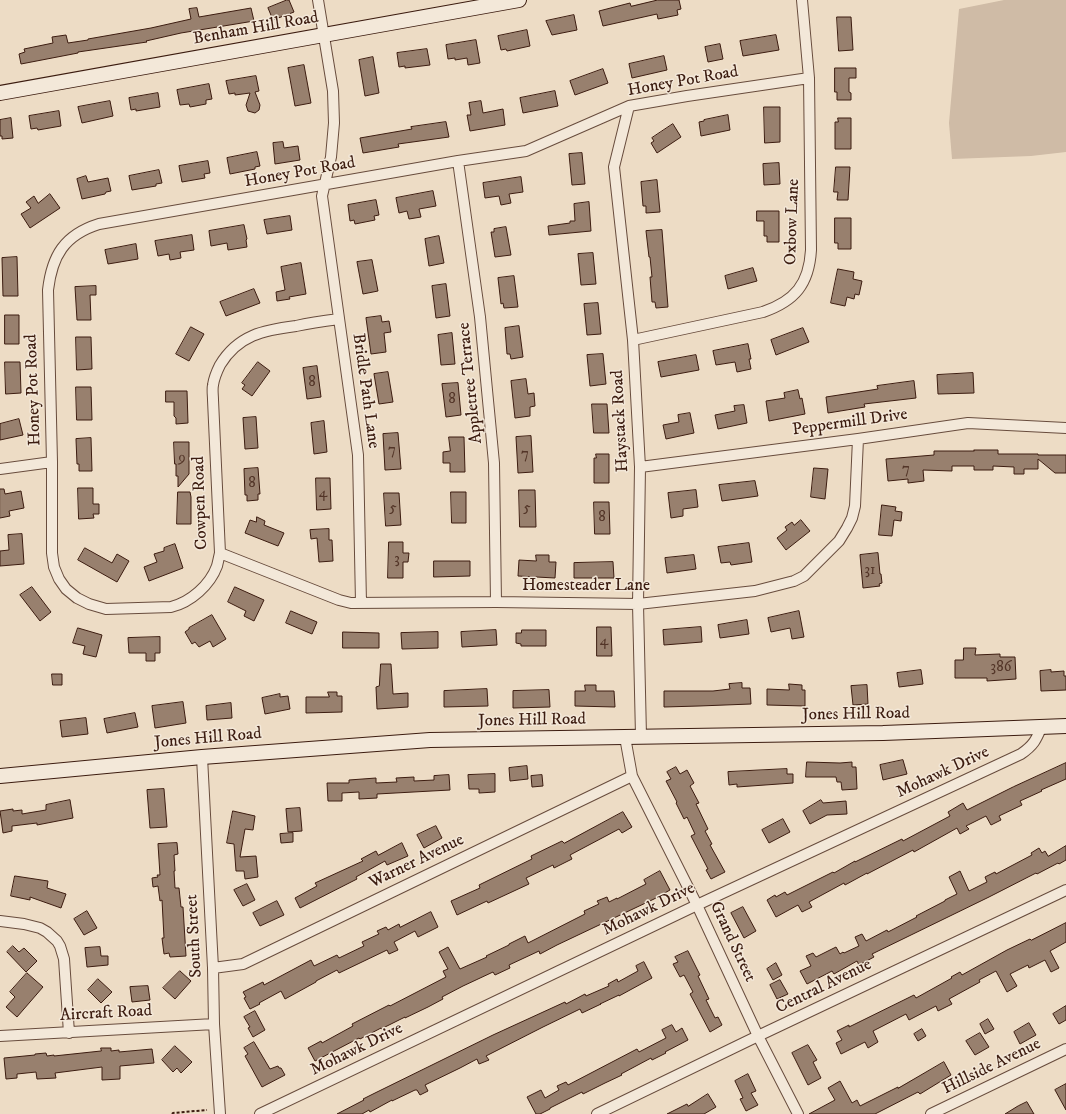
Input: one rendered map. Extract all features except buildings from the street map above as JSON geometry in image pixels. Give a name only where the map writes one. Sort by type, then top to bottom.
[{"type":"main road","name":"Benham Hill Road","points":[[0,93],[519,0]]},
{"type":"main road","name":"Jones Hill Road","points":[[0,776],[202,757],[430,740],[876,733],[1066,726]]},
{"type":"street","name":"Bridle Path Lane","points":[[318,0],[333,92],[334,123],[331,157],[322,196],[358,455],[361,604]]},
{"type":"street","name":"Oxbow Lane","points":[[633,340],[772,309],[795,295],[808,272],[811,262],[809,78],[802,0]]},
{"type":"street","name":"Honey Pot Road","points":[[0,469],[52,462],[48,290],[50,274],[54,261],[65,244],[81,231],[98,224],[458,161],[526,151],[629,106],[809,78]]},
{"type":"street","name":"Haystack Road","points":[[629,106],[614,167],[633,340],[640,467],[638,604],[641,736]]},
{"type":"street","name":"Appletree Terrace","points":[[458,161],[480,317],[494,463],[496,602]]},
{"type":"street","name":"Cowpen Road","points":[[52,462],[52,552],[54,567],[59,579],[66,589],[77,598],[89,604],[106,609],[171,607],[180,604],[207,584],[213,575],[220,553],[212,400],[213,385],[218,370],[233,348],[256,334],[269,330],[339,319]]},
{"type":"street","name":"Peppermill Drive","points":[[640,467],[858,439],[968,422],[1066,428]]},
{"type":"street","name":"Homesteader Lane","points":[[220,553],[339,600],[361,604],[496,602],[638,604],[755,591],[794,581],[804,576],[839,541],[852,518],[855,506],[858,439]]},
{"type":"street","name":"Mohawk Drive","points":[[260,1114],[697,904],[1021,754],[1030,748],[1036,740],[1042,726]]},
{"type":"street","name":"Grand Street","points":[[625,737],[632,776],[697,904],[758,1036],[798,1114]]},
{"type":"street","name":"South Street","points":[[202,757],[213,968],[214,1024],[220,1114]]},
{"type":"street","name":"Warner Avenue","points":[[213,968],[243,964],[632,776]]},
{"type":"street","name":"Central Avenue","points":[[597,1114],[1066,890]]},
{"type":"street","points":[[0,922],[24,924],[40,928],[48,932],[57,941],[64,959],[69,1033]]},
{"type":"street","name":"Aircraft Road","points":[[0,1036],[214,1024]]},
{"type":"street","name":"Hillside Avenue","points":[[931,1114],[1066,1049]]},
{"type":"path","points":[[172,1114],[173,1112],[207,1110]]},
{"type":"shaded area","points":[[1004,0],[1066,0],[1066,152],[1031,156],[952,159],[949,123],[959,9]]}]
